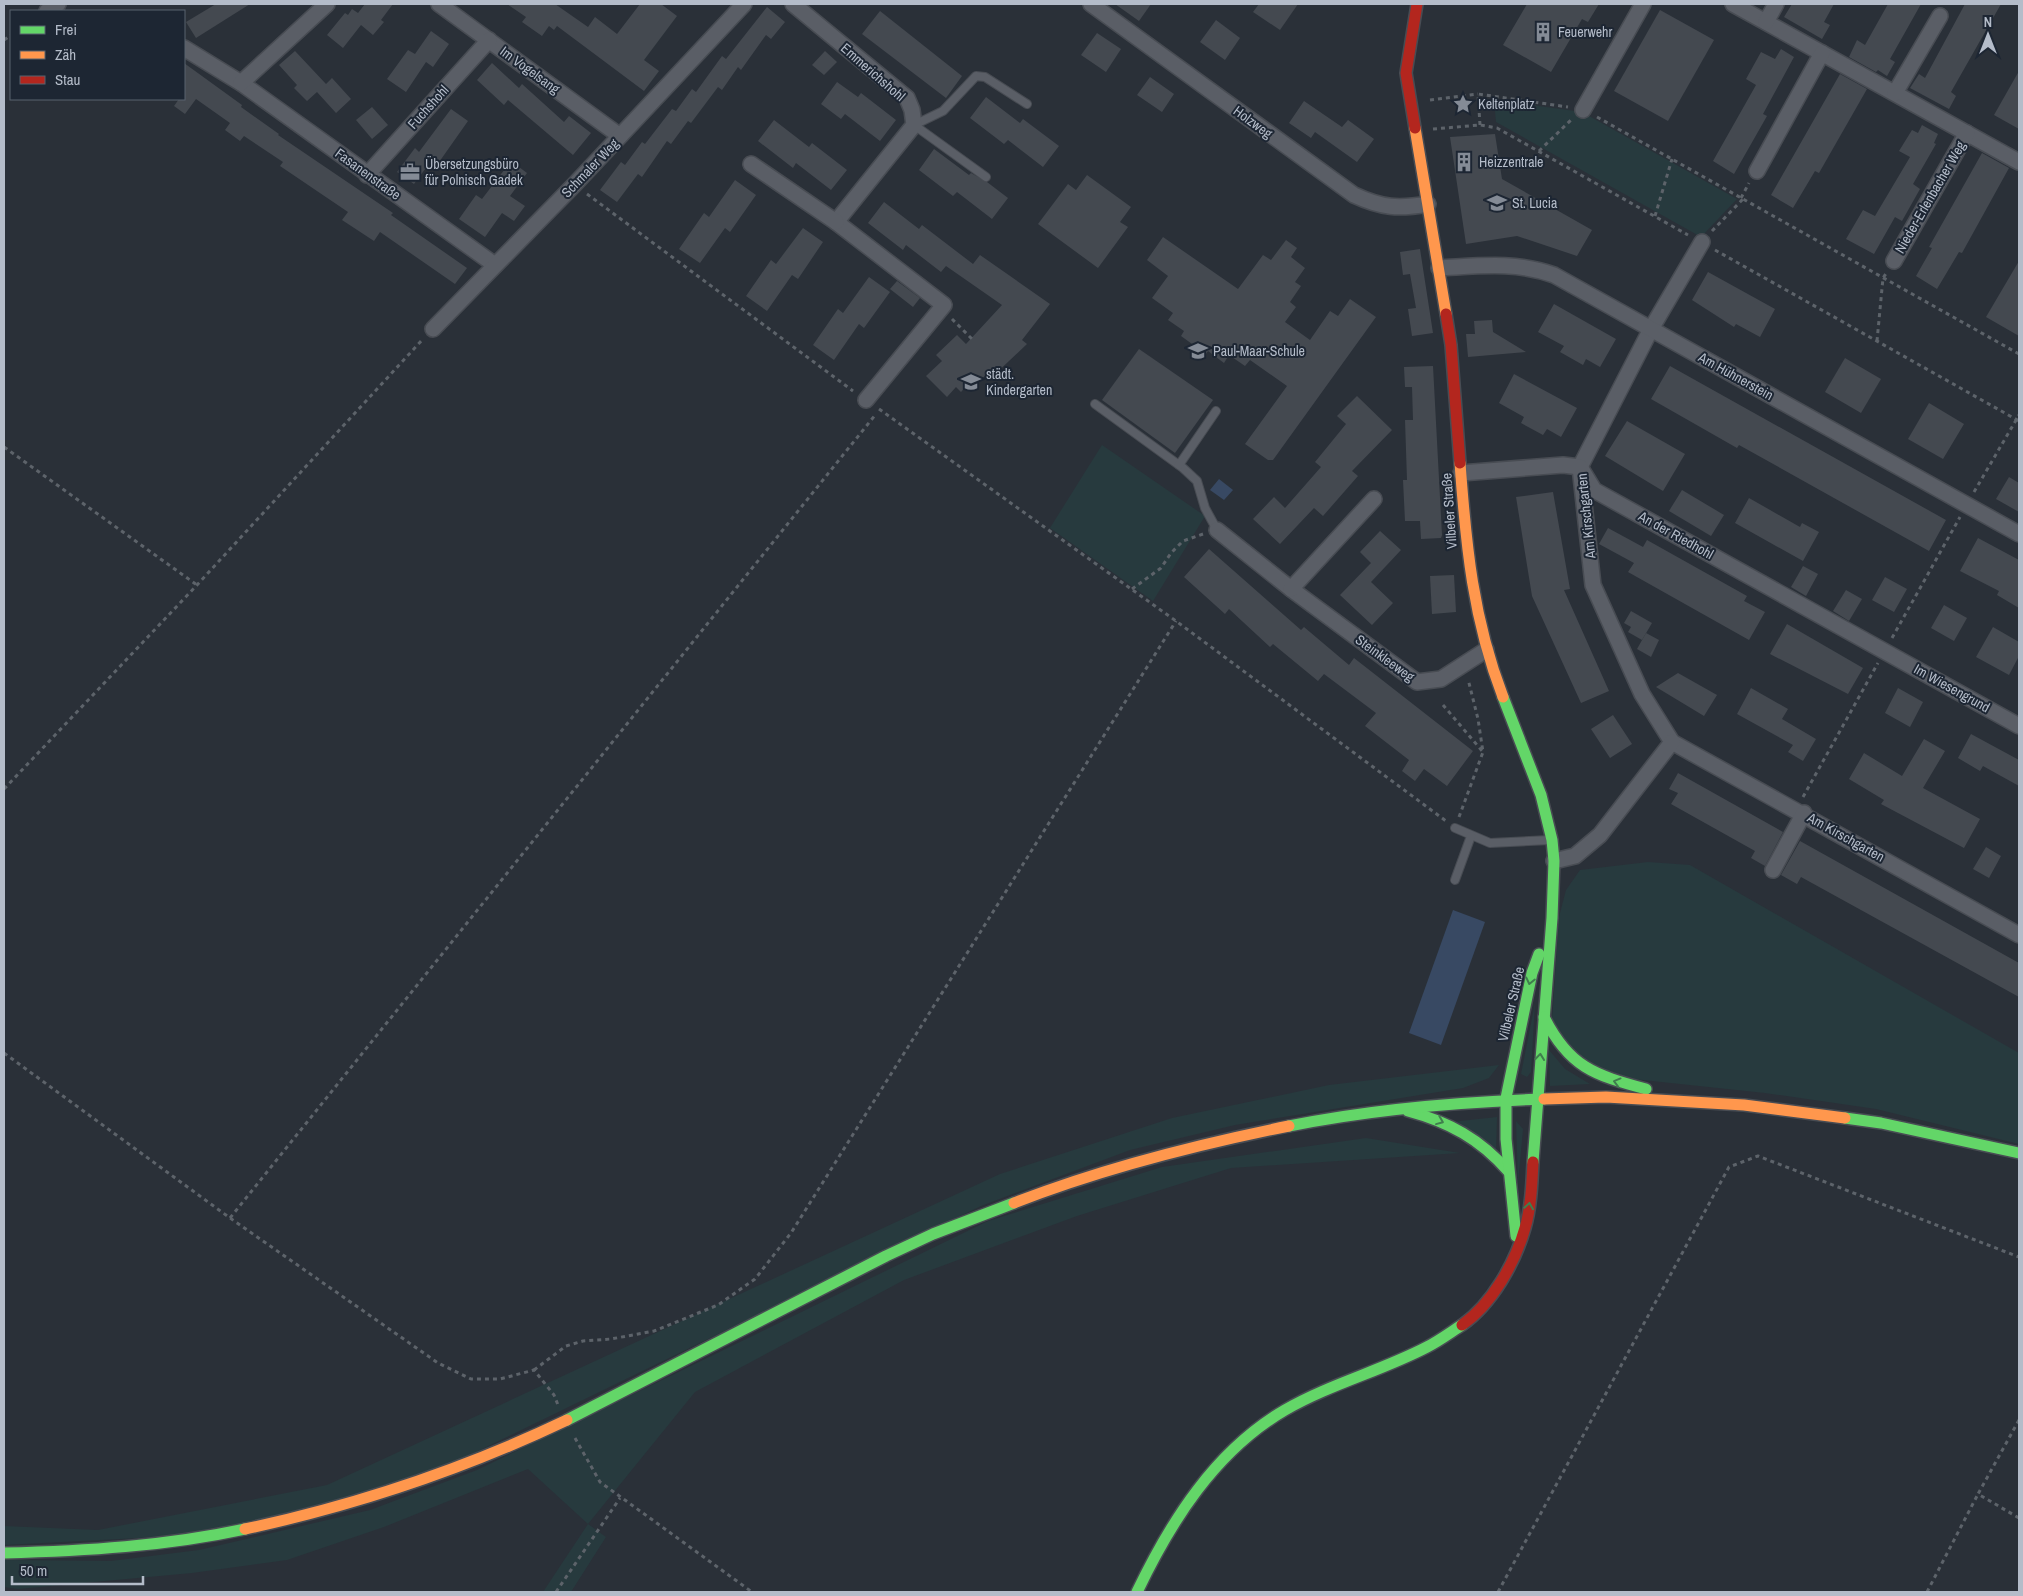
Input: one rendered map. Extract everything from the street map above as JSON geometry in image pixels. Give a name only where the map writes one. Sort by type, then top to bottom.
[{"type":"main road","name":"Vilbeler Straße","points":[[1137,1592],[1157,1550],[1182,1510],[1213,1470],[1239,1445],[1269,1421],[1312,1395],[1404,1358],[1448,1336],[1465,1323],[1492,1296],[1503,1280],[1525,1228],[1530,1200],[1536,1097],[1552,918],[1554,861],[1552,840],[1541,794],[1486,650],[1472,589],[1461,473],[1455,377],[1439,268],[1415,131],[1411,92],[1406,73],[1411,53],[1417,4]]},
{"type":"main road","name":"Vilbeler Straße","points":[[1516,1252],[1514,1211],[1508,1171],[1506,1098],[1532,973],[1552,918]]},
{"type":"main road","points":[[1544,1017],[1553,1037],[1567,1056],[1583,1069],[1608,1080],[1681,1098]]},
{"type":"main road","points":[[4,1553],[98,1550],[160,1544],[281,1523],[400,1489],[458,1467],[564,1421],[929,1236],[1028,1196],[1135,1161],[1214,1140],[1291,1124],[1393,1108],[1506,1098],[1681,1098],[1832,1114],[1914,1128],[2019,1153]]},
{"type":"main road","points":[[1393,1108],[1438,1119],[1473,1136],[1487,1147],[1508,1171]]},
{"type":"street","points":[[241,83],[327,4]]},
{"type":"street","name":"Im Vogelsang","points":[[439,4],[620,136]]},
{"type":"street","name":"Schmaler Weg","points":[[433,329],[575,184],[744,4]]},
{"type":"street","name":"Emmerichshohl","points":[[793,4],[907,98],[912,110],[914,125]]},
{"type":"street","name":"Holzweg","points":[[1091,4],[1354,195],[1376,205],[1402,208],[1428,204]]},
{"type":"street","points":[[1583,110],[1643,4]]},
{"type":"street","name":"Nieder-Erlenbacher Weg","points":[[1733,4],[2019,162]]},
{"type":"street","points":[[1766,22],[1776,4]]},
{"type":"street","points":[[1895,93],[1940,16]]},
{"type":"street","name":"Fuchshohl","points":[[367,174],[489,40]]},
{"type":"street","name":"Fasanenstraße","points":[[185,49],[241,83],[495,265]]},
{"type":"street","points":[[1757,171],[1822,53]]},
{"type":"street","points":[[836,222],[914,125]]},
{"type":"street","name":"Nieder-Erlenbacher Weg","points":[[1894,261],[1967,133]]},
{"type":"street","points":[[751,164],[836,222],[944,305],[866,400]]},
{"type":"street","name":"Am Kirschgarten","points":[[1702,242],[1651,329],[1580,467],[1593,585],[1642,694],[1672,742],[1800,811],[2019,935]]},
{"type":"street","name":"Am Hühnerstein","points":[[1439,268],[1504,264],[1539,270],[1554,275],[2019,534]]},
{"type":"street","points":[[1461,473],[1563,465],[1580,467]]},
{"type":"street","name":"An der Riedhohl","points":[[1580,467],[1594,490],[1885,651]]},
{"type":"street","points":[[1291,589],[1374,499]]},
{"type":"street","name":"Steinkleeweg","points":[[1217,530],[1291,589],[1417,682],[1441,679],[1486,650]]},
{"type":"street","name":"Im Wiesengrund","points":[[1885,651],[2019,726]]},
{"type":"street","points":[[1554,861],[1575,856],[1600,835],[1672,742]]},
{"type":"street","points":[[1772,870],[1800,811]]},
{"type":"lane","points":[[986,177],[914,125],[943,111],[974,78],[979,76],[985,76],[1027,104]]},
{"type":"lane","points":[[1094,404],[1179,465],[1197,481],[1206,508],[1217,530]]},
{"type":"lane","points":[[1179,465],[1216,411]]},
{"type":"lane","points":[[1455,828],[1490,842],[1552,840]]},
{"type":"lane","points":[[1455,880],[1471,836]]},
{"type":"path","points":[[1478,94],[1480,124]]},
{"type":"path","points":[[1445,98],[1478,94],[1583,110],[2019,354]]},
{"type":"path","points":[[1538,150],[1583,110]]},
{"type":"path","points":[[1415,131],[1480,124],[1498,128],[2019,420]]},
{"type":"path","points":[[1656,216],[1672,159]]},
{"type":"path","points":[[575,184],[879,410],[1176,620],[1455,828],[1483,752],[1478,718],[1464,663]]},
{"type":"path","points":[[1702,242],[1743,199]]},
{"type":"path","points":[[1877,341],[1884,278],[1894,261]]},
{"type":"path","points":[[942,308],[972,339]]},
{"type":"path","points":[[4,789],[197,585],[433,329]]},
{"type":"path","points":[[230,1218],[879,410]]},
{"type":"path","points":[[1800,811],[1885,651],[1967,504],[2019,420],[2019,415]]},
{"type":"path","points":[[4,447],[197,585]]},
{"type":"path","points":[[1132,589],[1161,568],[1171,553],[1183,541],[1217,530]]},
{"type":"path","points":[[4,1054],[230,1218],[438,1363],[471,1379],[500,1379],[534,1370],[566,1346],[583,1341],[611,1339],[654,1331],[718,1305],[755,1279],[792,1233],[1176,620]]},
{"type":"path","points":[[1443,705],[1483,752]]},
{"type":"path","points":[[1498,1592],[1729,1167],[1758,1156],[2019,1257]]},
{"type":"path","points":[[534,1370],[554,1395],[564,1421],[600,1482],[752,1592]]},
{"type":"path","points":[[1927,1592],[2019,1420]]},
{"type":"path","points":[[1978,1494],[2019,1518]]},
{"type":"path","points":[[556,1592],[620,1497]]},
{"type":"green space","points":[[1494,100],[1582,112],[1737,199],[1701,237],[1496,122]]},
{"type":"green space","points":[[1102,445],[1205,516],[1153,601],[1050,528]]},
{"type":"green space","points":[[1648,862],[1690,865],[2019,1053],[2019,1144],[1876,1109],[1765,1093],[1633,1079],[1578,1061],[1552,1021],[1559,917],[1566,890],[1580,870]]},
{"type":"green space","points":[[1535,1003],[1531,1072],[1527,1077],[1521,1074]]},
{"type":"green space","points":[[1549,1050],[1565,1069],[1590,1084],[1550,1086]]},
{"type":"green space","points":[[1499,1065],[1489,1078],[1463,1088],[1235,1125],[1130,1150],[981,1206],[464,1458],[376,1490],[197,1535],[4,1545],[4,1526],[98,1530],[327,1485],[1000,1174],[1172,1118],[1329,1085]]},
{"type":"green space","points":[[1497,1117],[1496,1151],[1451,1122]]},
{"type":"green space","points":[[1516,1121],[1523,1129],[1518,1184]]},
{"type":"green space","points":[[1366,1138],[1460,1153],[1231,1168],[1077,1216],[904,1280],[695,1392],[588,1524],[528,1469],[384,1527],[287,1560],[192,1573],[18,1589],[4,1587],[4,1560],[111,1561],[199,1550],[370,1510],[477,1470],[988,1221],[1162,1167]]},
{"type":"green space","points":[[588,1524],[606,1537],[571,1592],[543,1592]]},
{"type":"water","points":[[1219,479],[1233,490],[1224,500],[1210,490]]},
{"type":"water","points":[[1453,910],[1485,922],[1441,1045],[1409,1033]]},
{"type":"building","points":[[216,4],[250,4],[196,38],[186,22]]},
{"type":"building","points":[[365,4],[393,4],[381,20],[384,22],[373,35],[361,25],[343,48],[327,35],[345,13],[348,15],[352,9],[358,13]]},
{"type":"building","points":[[507,4],[555,4],[588,27],[595,17],[617,34],[640,4],[661,4],[677,16],[644,60],[659,71],[644,91],[557,26],[554,30],[549,26],[542,36],[522,22],[526,17]]},
{"type":"building","points":[[1115,4],[1151,4],[1139,21]]},
{"type":"building","points":[[1259,4],[1298,4],[1280,30],[1253,12]]},
{"type":"building","name":"Feuerwehr","points":[[1527,4],[1599,4],[1588,22],[1582,19],[1551,72],[1503,45]]},
{"type":"building","points":[[1792,4],[1834,4],[1824,22],[1830,25],[1822,39],[1784,17]]},
{"type":"building","points":[[1888,4],[1921,4],[1890,59],[1895,62],[1887,76],[1849,57],[1857,40],[1865,45]]},
{"type":"building","points":[[1965,4],[2001,4],[1951,92],[1956,96],[1949,109],[1910,88],[1919,74],[1925,78]]},
{"type":"building","points":[[767,7],[785,22],[771,39],[766,35],[741,70],[738,67],[722,90],[718,87],[691,123],[688,121],[671,144],[667,141],[642,177],[638,174],[617,202],[600,190],[621,162],[625,165],[642,142],[645,144],[672,109],[676,111],[692,89],[696,92],[722,56],[726,59]]},
{"type":"building","points":[[1660,10],[1714,40],[1668,121],[1614,91]]},
{"type":"building","points":[[880,11],[962,76],[946,98],[862,34]]},
{"type":"building","points":[[1216,20],[1240,38],[1225,60],[1200,42]]},
{"type":"building","points":[[431,31],[449,44],[433,67],[426,62],[406,92],[387,79],[408,50],[415,54]]},
{"type":"building","points":[[1097,33],[1121,49],[1106,72],[1081,55]]},
{"type":"building","points":[[1781,49],[1794,57],[1763,114],[1767,116],[1734,174],[1713,161],[1756,85],[1746,79],[1761,52],[1775,59]]},
{"type":"building","points":[[295,51],[326,84],[332,78],[351,99],[336,113],[317,92],[307,101],[294,88],[297,85],[279,65]]},
{"type":"building","points":[[825,51],[837,62],[824,75],[812,65]]},
{"type":"building","points":[[492,63],[519,88],[522,84],[564,122],[569,116],[591,133],[573,155],[508,100],[504,105],[477,80]]},
{"type":"building","points":[[185,64],[242,105],[241,107],[278,135],[393,213],[391,215],[467,268],[455,284],[380,232],[374,241],[342,220],[348,212],[280,166],[283,162],[244,136],[240,141],[225,130],[230,123],[196,99],[185,114],[174,106],[178,100],[185,100]]},
{"type":"building","points":[[2019,71],[2019,129],[1994,115]]},
{"type":"building","points":[[1840,74],[1867,89],[1819,173],[1815,171],[1793,208],[1771,195]]},
{"type":"building","points":[[1150,77],[1174,94],[1162,112],[1137,95]]},
{"type":"building","points":[[837,82],[858,97],[861,93],[896,120],[880,141],[845,114],[841,119],[821,104]]},
{"type":"building","points":[[986,97],[1020,123],[1023,119],[1059,146],[1043,167],[1008,140],[1004,144],[970,118]]},
{"type":"building","points":[[1304,101],[1342,127],[1348,120],[1374,139],[1357,162],[1315,132],[1311,138],[1289,123]]},
{"type":"building","points":[[372,107],[388,125],[372,139],[356,120]]},
{"type":"building","points":[[451,109],[468,121],[437,165],[431,161],[414,184],[397,172],[415,148],[419,152]]},
{"type":"building","points":[[774,120],[809,147],[812,143],[847,170],[831,190],[796,163],[793,168],[758,141]]},
{"type":"building","points":[[1922,125],[1938,134],[1934,143],[1936,144],[1913,184],[1920,189],[1902,221],[1895,217],[1874,254],[1846,239],[1863,210],[1875,216],[1910,157],[1899,151],[1912,130],[1918,133]]},
{"type":"building","points":[[1495,134],[1502,179],[1592,230],[1577,256],[1517,236],[1466,244],[1450,137]]},
{"type":"building","points":[[934,149],[969,175],[971,173],[987,182],[1008,198],[992,219],[957,192],[953,196],[919,170]]},
{"type":"building","points":[[1982,153],[2009,168],[1962,253],[1959,252],[1937,289],[1916,276],[1932,248],[1929,247]]},
{"type":"building","points":[[511,161],[527,173],[510,196],[525,206],[514,221],[502,213],[485,237],[459,219],[476,195],[482,199]]},
{"type":"building","points":[[1087,175],[1131,207],[1120,222],[1128,227],[1098,268],[1038,224],[1068,184],[1076,190]]},
{"type":"building","points":[[735,180],[756,195],[730,232],[725,228],[700,263],[679,249],[704,213],[709,217]]},
{"type":"building","points":[[884,202],[919,229],[922,225],[973,264],[980,255],[1050,304],[1022,340],[1027,344],[991,378],[986,375],[973,388],[968,384],[961,392],[956,387],[947,397],[926,376],[942,361],[936,355],[957,335],[966,344],[1002,305],[946,266],[941,272],[906,245],[903,250],[868,223]]},
{"type":"building","points":[[803,228],[823,242],[798,279],[792,275],[767,311],[746,296],[771,260],[776,264]]},
{"type":"building","points":[[1163,237],[1238,289],[1263,255],[1271,260],[1286,240],[1297,248],[1291,257],[1305,268],[1295,282],[1301,286],[1290,302],[1296,307],[1285,322],[1310,340],[1330,311],[1338,316],[1350,299],[1376,317],[1273,460],[1268,460],[1245,444],[1287,386],[1250,360],[1245,366],[1229,355],[1224,363],[1208,351],[1206,354],[1181,336],[1184,331],[1168,320],[1173,313],[1152,298],[1168,276],[1147,260]]},
{"type":"building","points":[[1420,249],[1433,333],[1412,336],[1408,309],[1416,308],[1410,274],[1403,275],[1400,252]]},
{"type":"building","points":[[2019,261],[2019,336],[1986,317]]},
{"type":"building","points":[[1708,272],[1775,309],[1760,337],[1736,324],[1734,327],[1692,300]]},
{"type":"building","points":[[869,277],[890,292],[864,328],[859,324],[834,360],[813,345],[838,309],[843,313]]},
{"type":"building","points":[[897,281],[920,298],[913,307],[890,289]]},
{"type":"building","points":[[1554,304],[1616,339],[1600,367],[1586,359],[1583,365],[1560,352],[1564,346],[1538,332]]},
{"type":"building","points":[[1492,320],[1493,332],[1526,352],[1468,357],[1466,334],[1475,334],[1474,321]]},
{"type":"building","points":[[1139,349],[1213,400],[1175,453],[1102,400]]},
{"type":"building","points":[[1845,358],[1881,379],[1861,413],[1825,392]]},
{"type":"building","points":[[1433,366],[1442,535],[1441,538],[1421,539],[1420,521],[1405,521],[1403,480],[1407,480],[1405,420],[1413,420],[1412,387],[1405,387],[1404,367]]},
{"type":"building","points":[[1670,366],[1946,520],[1929,551],[1739,445],[1737,448],[1651,399]]},
{"type":"building","points":[[1514,374],[1577,408],[1561,437],[1547,429],[1543,435],[1521,423],[1524,417],[1499,403]]},
{"type":"building","points":[[1357,396],[1392,430],[1352,471],[1358,476],[1323,516],[1314,508],[1280,544],[1253,519],[1274,497],[1285,508],[1321,467],[1315,462],[1346,424],[1337,416]]},
{"type":"building","points":[[1929,403],[1964,424],[1943,459],[1908,439]]},
{"type":"building","points":[[1627,421],[1685,454],[1663,491],[1605,456]]},
{"type":"building","points":[[2009,477],[2019,483],[2019,512],[1996,499]]},
{"type":"building","points":[[1682,490],[1724,515],[1711,536],[1669,511]]},
{"type":"building","points":[[1553,492],[1570,589],[1564,590],[1609,691],[1581,703],[1532,596],[1516,497]]},
{"type":"building","points":[[1749,498],[1800,527],[1802,523],[1819,532],[1803,561],[1735,523]]},
{"type":"building","points":[[1608,528],[1643,547],[1647,540],[1747,596],[1744,601],[1765,612],[1749,640],[1628,572],[1634,563],[1599,544]]},
{"type":"building","points":[[1380,531],[1401,550],[1371,582],[1393,603],[1372,625],[1340,595],[1371,563],[1360,552]]},
{"type":"building","points":[[1978,538],[2019,560],[2019,608],[1997,595],[1999,591],[1960,571]]},
{"type":"building","points":[[1209,549],[1301,630],[1304,627],[1349,665],[1354,658],[1473,751],[1447,786],[1424,769],[1415,781],[1402,771],[1409,760],[1365,726],[1376,713],[1324,674],[1318,681],[1273,644],[1270,647],[1229,609],[1225,614],[1184,577]]},
{"type":"building","points":[[1803,566],[1818,574],[1806,596],[1791,587]]},
{"type":"building","points":[[1454,575],[1456,612],[1432,614],[1430,576]]},
{"type":"building","points":[[1885,577],[1907,589],[1894,612],[1872,600]]},
{"type":"building","points":[[1846,590],[1862,599],[1849,621],[1833,611]]},
{"type":"building","points":[[1944,605],[1967,618],[1954,641],[1931,628]]},
{"type":"building","points":[[1631,611],[1652,623],[1642,640],[1628,632],[1631,627],[1624,623]]},
{"type":"building","points":[[1787,624],[1863,668],[1848,694],[1770,654]]},
{"type":"building","points":[[1993,627],[2019,642],[2019,656],[2009,675],[1976,657]]},
{"type":"building","points":[[1646,633],[1659,640],[1651,657],[1637,649]]},
{"type":"building","points":[[1678,673],[1717,695],[1704,716],[1656,687]]},
{"type":"building","points":[[1751,688],[1788,709],[1782,719],[1816,739],[1803,761],[1788,752],[1793,745],[1737,714]]},
{"type":"building","points":[[1898,688],[1923,702],[1910,727],[1885,713]]},
{"type":"building","points":[[1613,715],[1632,744],[1610,758],[1591,729]]},
{"type":"building","points":[[1971,734],[2019,760],[2019,786],[1983,766],[1980,771],[1958,758]]},
{"type":"building","points":[[1924,739],[1945,751],[1923,788],[1980,819],[1964,848],[1881,804],[1884,800],[1849,779],[1864,753],[1902,776]]},
{"type":"building","points":[[1678,773],[1783,832],[1765,866],[1751,858],[1755,851],[1671,804],[1678,793],[1669,789]]},
{"type":"building","points":[[1800,841],[2019,963],[2019,997],[1801,877],[1797,884],[1781,875]]},
{"type":"building","points":[[1986,847],[2001,856],[1989,878],[1973,869]]},
{"type":"traffic: fast","points":[[1503,697],[1541,795],[1552,840],[1554,861],[1552,918],[1533,1162]]},
{"type":"traffic: fast","points":[[1516,1236],[1506,1139],[1506,1098],[1532,973],[1539,954]]},
{"type":"traffic: fast","points":[[1544,1017],[1563,1047],[1585,1066],[1612,1079],[1646,1089]]},
{"type":"traffic: fast","points":[[1289,1126],[1352,1115],[1416,1107],[1544,1099]]},
{"type":"traffic: fast","points":[[1408,1111],[1423,1115],[1463,1133],[1486,1150],[1508,1171]]},
{"type":"traffic: fast","points":[[1845,1118],[1881,1123],[2019,1153]]},
{"type":"traffic: fast","points":[[567,1420],[886,1256],[933,1234],[1014,1203]]},
{"type":"traffic: fast","points":[[1137,1592],[1150,1565],[1180,1514],[1216,1467],[1260,1427],[1302,1401],[1410,1356],[1462,1325]]},
{"type":"traffic: fast","points":[[4,1553],[125,1547],[185,1540],[245,1529]]},
{"type":"traffic: slow","points":[[1415,128],[1446,314]]},
{"type":"traffic: slow","points":[[1460,463],[1472,582],[1484,639],[1503,697]]},
{"type":"traffic: slow","points":[[1544,1099],[1606,1097],[1744,1105],[1845,1118]]},
{"type":"traffic: slow","points":[[1014,1203],[1081,1179],[1150,1158],[1289,1126]]},
{"type":"traffic: slow","points":[[245,1529],[328,1509],[409,1484],[489,1454],[567,1420]]},
{"type":"traffic: jam","points":[[1415,128],[1406,73],[1417,4]]},
{"type":"traffic: jam","points":[[1446,314],[1451,345],[1460,463]]},
{"type":"traffic: jam","points":[[1462,1325],[1483,1306],[1509,1269],[1521,1241],[1529,1212],[1533,1162]]},
{"type":"place","name":"Feuerwehr","points":[[1543,32]]},
{"type":"place","name":"Keltenplatz","points":[[1463,104]]},
{"type":"place","name":"Heizzentrale","points":[[1464,162]]},
{"type":"place","name":"Übersetzungsbüro für Polnisch Gadek","points":[[410,172]]},
{"type":"place","name":"St. Lucia","points":[[1497,203]]},
{"type":"place","name":"Paul-Maar-Schule","points":[[1198,351]]},
{"type":"place","name":"städt. Kindergarten","points":[[971,382]]}]
